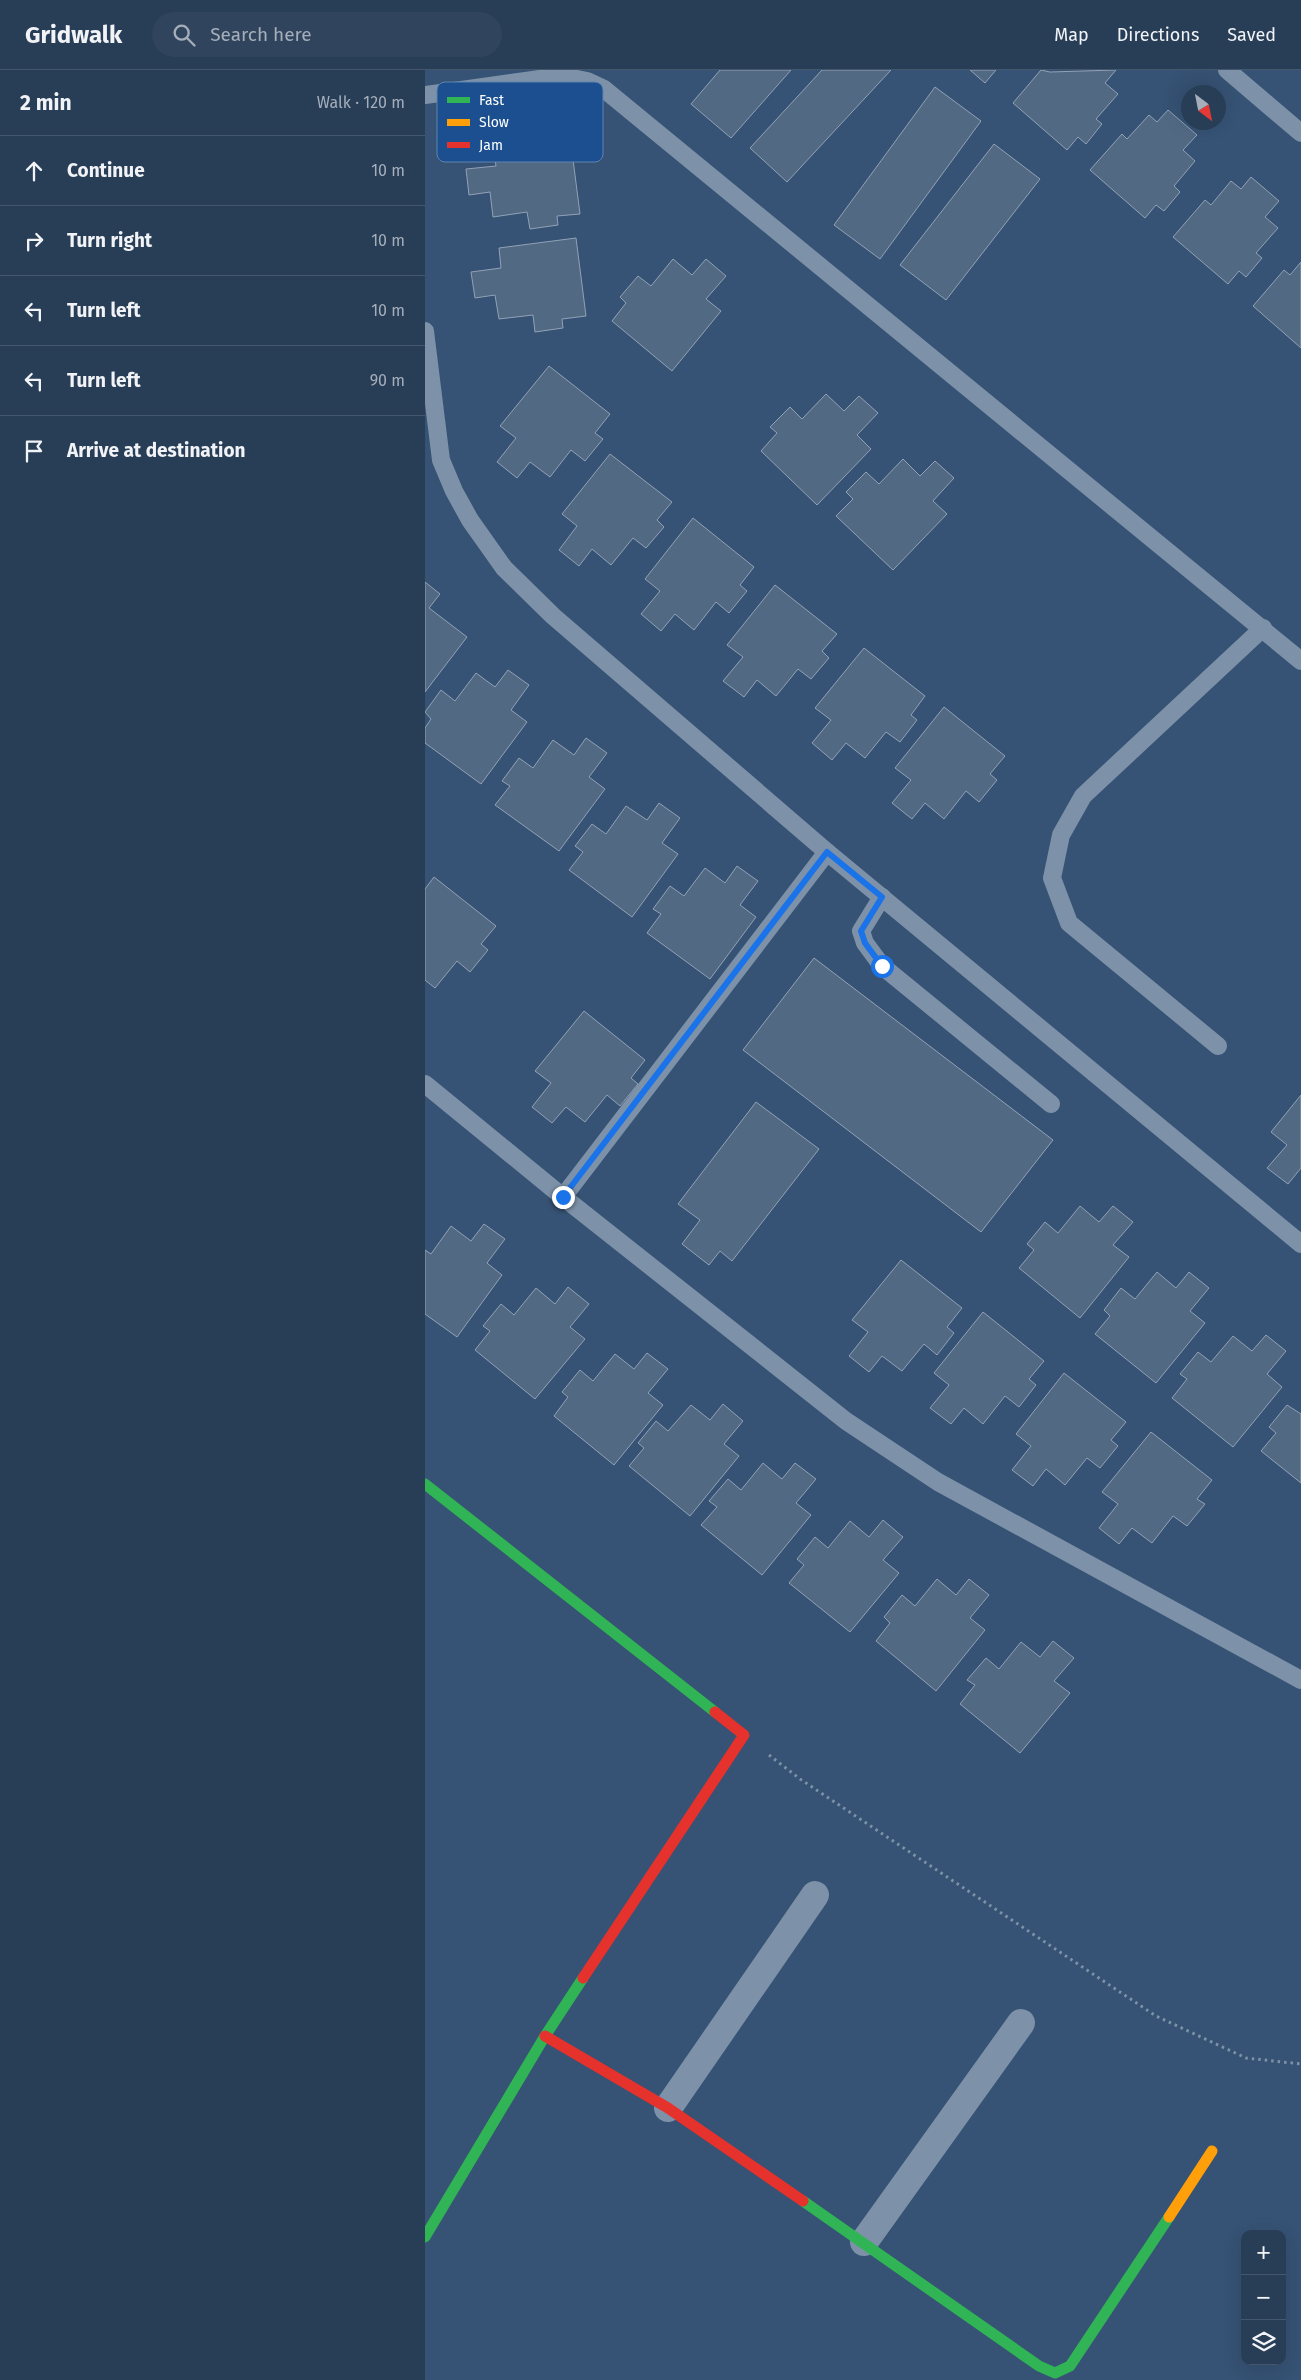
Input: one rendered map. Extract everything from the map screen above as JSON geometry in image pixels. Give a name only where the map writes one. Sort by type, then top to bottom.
[{"type":"street","points":[[425,1484],[744,1735],[545,2036],[425,2237]]},
{"type":"street","points":[[667,2108],[815,1895]]},
{"type":"street","points":[[864,2242],[1021,2023]]},
{"type":"street","points":[[545,2036],[667,2108],[864,2242],[1039,2366],[1055,2373],[1071,2366],[1212,2152]]},
{"type":"lane","points":[[1227,70],[1301,133]]},
{"type":"lane","points":[[518,82],[561,76],[589,82]]},
{"type":"lane","points":[[603,89],[1301,661]]},
{"type":"lane","points":[[425,331],[441,460],[454,492],[470,520],[503,568],[553,616],[827,852],[1301,1244]]},
{"type":"lane","points":[[1218,1046],[1069,923],[1052,878],[1061,835],[1083,796],[1263,628]]},
{"type":"lane","points":[[563,1197],[827,852]]},
{"type":"lane","points":[[882,897],[861,931],[865,943],[882,966],[1051,1104]]},
{"type":"lane","points":[[425,1084],[563,1197],[846,1421],[937,1482],[1301,1680]]},
{"type":"path","points":[[744,1735],[799,1780],[1156,2016],[1246,2058],[1301,2064]]},
{"type":"building","points":[[720,70],[791,70],[731,138],[691,104]]},
{"type":"building","points":[[822,70],[891,70],[787,182],[750,148]]},
{"type":"building","points":[[970,70],[996,70],[985,83]]},
{"type":"building","points":[[1041,70],[1050,72],[1116,70],[1105,83],[1118,94],[1096,119],[1102,124],[1086,144],[1078,137],[1067,150],[1013,103]]},
{"type":"building","points":[[935,87],[981,121],[880,259],[834,225]]},
{"type":"building","points":[[1168,110],[1181,121],[1181,130],[1191,130],[1197,135],[1183,150],[1195,161],[1174,186],[1180,192],[1164,211],[1156,205],[1145,218],[1090,170],[1122,134],[1127,139],[1149,115],[1157,122]]},
{"type":"building","points":[[994,144],[1040,179],[946,300],[900,265]]},
{"type":"building","points":[[495,162],[573,162],[580,214],[557,216],[558,225],[530,229],[527,212],[493,217],[490,192],[469,195],[466,169],[496,166]]},
{"type":"building","points":[[1251,177],[1279,201],[1265,217],[1278,228],[1256,253],[1262,258],[1246,277],[1239,271],[1228,284],[1173,237],[1205,200],[1211,205],[1231,181],[1241,189]]},
{"type":"building","points":[[576,238],[586,316],[562,319],[563,328],[535,332],[533,315],[499,319],[495,295],[475,298],[471,272],[501,268],[499,248]]},
{"type":"building","points":[[673,259],[692,275],[706,259],[726,276],[706,299],[721,311],[672,371],[612,321],[626,303],[620,297],[638,276],[651,286]]},
{"type":"building","points":[[1301,262],[1301,348],[1253,306],[1284,270],[1290,275]]},
{"type":"building","points":[[549,366],[610,414],[595,433],[603,439],[585,461],[571,450],[550,477],[530,462],[517,478],[497,462],[516,438],[500,426]]},
{"type":"building","points":[[826,394],[844,411],[859,396],[878,413],[857,435],[871,449],[817,505],[761,451],[777,433],[770,427],[790,407],[802,419]]},
{"type":"building","points":[[610,454],[672,502],[657,520],[664,527],[646,548],[633,538],[611,565],[592,549],[579,566],[559,550],[577,526],[562,514]]},
{"type":"building","points":[[903,459],[920,476],[935,461],[954,478],[933,501],[947,514],[893,570],[836,516],[853,499],[846,492],[866,472],[879,484]]},
{"type":"building","points":[[693,518],[754,567],[740,585],[747,591],[729,613],[716,602],[694,630],[675,614],[661,631],[641,614],[660,591],[645,579]]},
{"type":"building","points":[[425,582],[440,594],[429,608],[467,637],[425,692]]},
{"type":"building","points":[[775,585],[837,634],[822,651],[829,658],[811,679],[798,669],[776,696],[757,680],[744,697],[723,681],[743,657],[727,645]]},
{"type":"building","points":[[864,648],[925,696],[911,715],[917,720],[900,742],[886,732],[865,758],[846,743],[832,760],[812,743],[831,720],[815,708]]},
{"type":"building","points":[[508,670],[529,685],[511,710],[527,722],[481,784],[425,743],[425,728],[431,719],[425,712],[441,690],[455,701],[476,673],[495,687]]},
{"type":"building","points":[[944,707],[1005,756],[990,774],[997,780],[979,802],[966,791],[944,819],[925,803],[912,819],[892,803],[911,780],[895,768]]},
{"type":"building","points":[[586,738],[607,753],[589,777],[605,789],[559,851],[495,805],[510,786],[502,781],[519,758],[533,768],[553,740],[574,755]]},
{"type":"building","points":[[659,803],[680,818],[662,843],[678,854],[632,917],[569,870],[583,852],[575,846],[592,824],[606,834],[626,806],[647,820]]},
{"type":"building","points":[[737,866],[758,881],[740,905],[756,917],[710,979],[647,933],[661,914],[653,909],[670,886],[684,896],[705,868],[725,883]]},
{"type":"building","points":[[434,877],[496,926],[481,944],[488,950],[470,972],[457,961],[435,988],[425,980],[425,889]]},
{"type":"building","points":[[814,958],[1053,1140],[981,1232],[743,1050]]},
{"type":"building","points":[[584,1011],[645,1060],[631,1078],[638,1084],[620,1106],[607,1095],[585,1122],[566,1107],[552,1123],[532,1107],[551,1083],[535,1071]]},
{"type":"building","points":[[1301,1095],[1301,1168],[1288,1184],[1267,1168],[1287,1145],[1271,1132]]},
{"type":"building","points":[[756,1102],[819,1149],[732,1261],[720,1251],[709,1265],[682,1244],[700,1220],[678,1204]]},
{"type":"building","points":[[1080,1206],[1099,1222],[1113,1206],[1133,1222],[1113,1245],[1129,1257],[1080,1318],[1019,1268],[1034,1250],[1027,1244],[1045,1222],[1058,1233]]},
{"type":"building","points":[[484,1224],[505,1239],[487,1263],[502,1275],[457,1337],[425,1314],[425,1250],[431,1254],[451,1226],[471,1241]]},
{"type":"building","points":[[901,1260],[962,1308],[947,1327],[954,1333],[937,1355],[924,1344],[902,1371],[882,1356],[869,1372],[849,1356],[868,1332],[852,1320]]},
{"type":"building","points":[[1157,1272],[1176,1288],[1189,1272],[1209,1288],[1190,1311],[1205,1323],[1156,1383],[1095,1334],[1110,1316],[1104,1310],[1121,1288],[1135,1299]]},
{"type":"building","points":[[568,1287],[589,1304],[570,1327],[585,1339],[535,1399],[475,1350],[490,1331],[483,1326],[501,1304],[514,1315],[536,1288],[555,1304]]},
{"type":"building","points":[[983,1312],[1044,1361],[1029,1379],[1036,1385],[1019,1407],[1005,1396],[983,1424],[964,1408],[951,1424],[930,1408],[949,1385],[934,1373]]},
{"type":"building","points":[[1266,1335],[1286,1351],[1267,1374],[1282,1387],[1233,1447],[1172,1398],[1187,1379],[1180,1374],[1198,1352],[1211,1362],[1233,1336],[1252,1351]]},
{"type":"building","points":[[647,1353],[668,1369],[648,1393],[663,1405],[614,1465],[554,1416],[568,1397],[562,1392],[580,1370],[593,1381],[615,1354],[634,1369]]},
{"type":"building","points":[[1064,1373],[1126,1422],[1111,1440],[1118,1446],[1100,1468],[1087,1458],[1065,1485],[1046,1469],[1033,1486],[1012,1470],[1031,1446],[1016,1434]]},
{"type":"building","points":[[723,1404],[743,1421],[724,1444],[739,1456],[690,1516],[629,1466],[644,1448],[638,1443],[656,1421],[668,1431],[691,1405],[710,1420]]},
{"type":"building","points":[[1287,1405],[1301,1414],[1301,1483],[1261,1451],[1276,1433],[1269,1427]]},
{"type":"building","points":[[1151,1432],[1212,1480],[1197,1499],[1205,1504],[1187,1526],[1173,1516],[1152,1543],[1132,1528],[1119,1544],[1099,1528],[1118,1504],[1102,1492]]},
{"type":"building","points":[[763,1463],[782,1479],[795,1463],[816,1479],[796,1503],[811,1515],[762,1575],[701,1525],[717,1507],[709,1501],[728,1479],[741,1490]]},
{"type":"building","points":[[883,1520],[903,1537],[883,1560],[899,1573],[850,1632],[789,1583],[804,1565],[797,1559],[815,1537],[828,1548],[850,1521],[869,1537]]},
{"type":"building","points":[[937,1579],[956,1595],[969,1579],[989,1595],[970,1618],[985,1630],[936,1691],[876,1641],[890,1623],[884,1617],[902,1595],[915,1606]]},
{"type":"building","points":[[1053,1641],[1074,1658],[1054,1681],[1070,1693],[1020,1753],[960,1704],[975,1685],[967,1680],[986,1658],[999,1669],[1021,1642],[1040,1657]]},
{"type":"traffic: fast","points":[[425,1484],[715,1712]]},
{"type":"traffic: fast","points":[[425,2237],[545,2036],[583,1978]]},
{"type":"traffic: fast","points":[[803,2201],[1039,2366],[1055,2373],[1070,2366],[1169,2217]]},
{"type":"traffic: slow","points":[[1169,2217],[1212,2151]]},
{"type":"traffic: jam","points":[[583,1978],[744,1735],[715,1712]]},
{"type":"traffic: jam","points":[[545,2036],[668,2108],[803,2201]]},
{"type":"route","points":[[563,1197],[827,852],[882,897],[861,931],[865,943],[882,966]]}]
